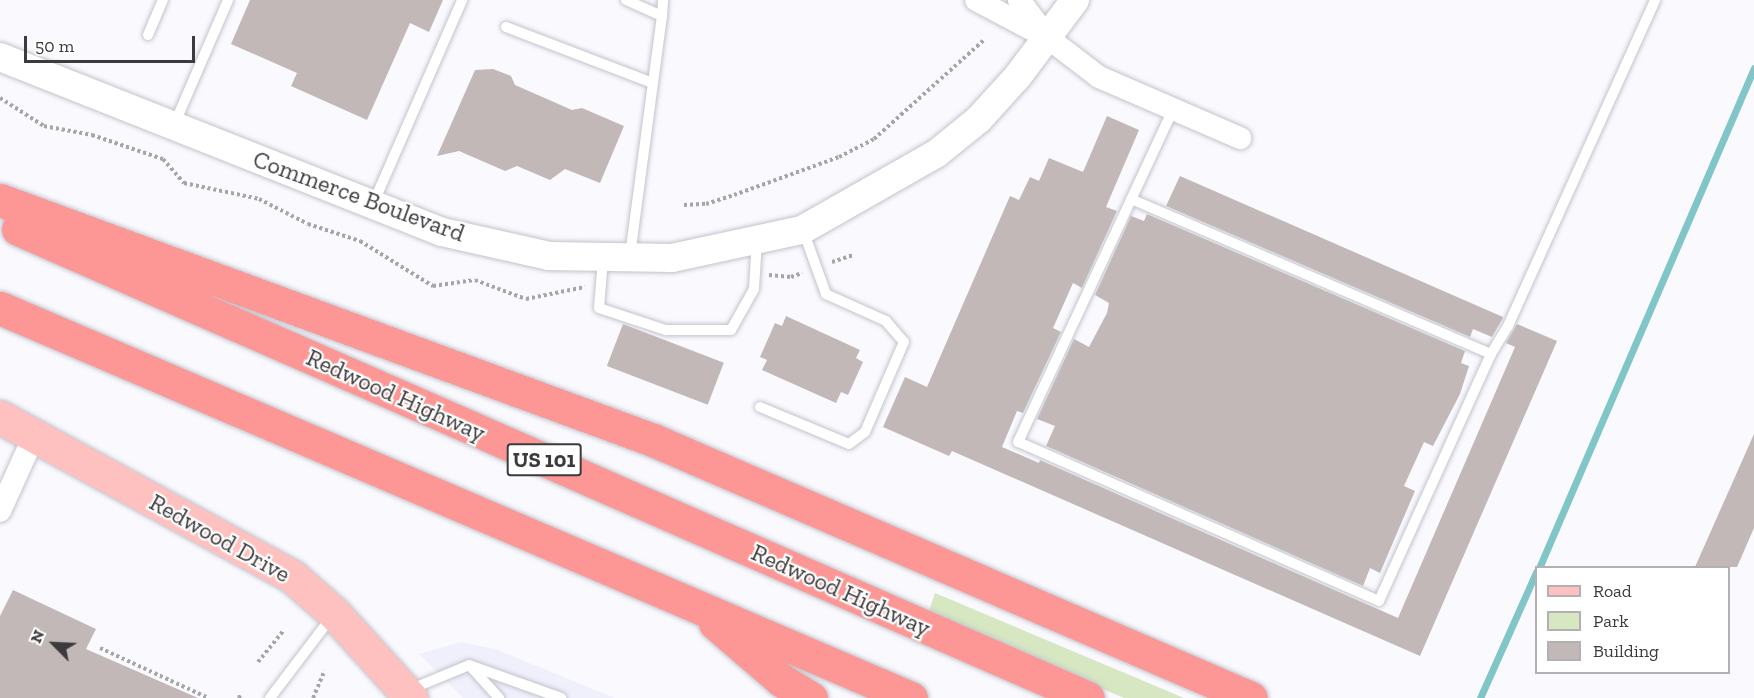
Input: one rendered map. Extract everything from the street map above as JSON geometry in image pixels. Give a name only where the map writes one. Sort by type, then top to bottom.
[{"type":"highway","points":[[0,200],[653,440],[1251,698]]},
{"type":"highway","name":"Redwood Highway","points":[[0,222],[1088,698]]},
{"type":"highway","points":[[0,308],[692,602],[911,698]]},
{"type":"highway","points":[[692,602],[781,680],[811,698]]},
{"type":"main road","name":"Redwood Drive","points":[[0,417],[293,577],[334,613],[409,695]]},
{"type":"street","points":[[976,0],[1048,38],[1099,76],[1240,138]]},
{"type":"street","points":[[1019,0],[1048,38]]},
{"type":"street","name":"Commerce Boulevard","points":[[0,57],[442,232],[549,256],[672,258],[802,230],[936,154],[979,119],[1048,38],[1075,0]]},
{"type":"street","points":[[0,511],[34,436]]},
{"type":"lane","points":[[148,35],[163,0]]},
{"type":"lane","points":[[174,126],[228,0]]},
{"type":"lane","points":[[372,204],[462,0]]},
{"type":"lane","points":[[626,0],[662,16]]},
{"type":"lane","points":[[663,0],[653,82],[616,258],[599,308],[666,330],[731,330],[754,289],[758,239]]},
{"type":"lane","points":[[1173,109],[1018,442],[1379,601],[1491,354],[1508,326],[1655,0]]},
{"type":"lane","points":[[506,27],[653,82]]},
{"type":"lane","points":[[1131,199],[1491,354]]},
{"type":"lane","points":[[760,407],[849,444],[865,432],[904,342],[886,321],[826,294],[802,230]]},
{"type":"lane","points":[[270,698],[334,613]]},
{"type":"lane","points":[[409,695],[469,665],[561,698]]},
{"type":"lane","points":[[469,665],[499,698]]},
{"type":"path","points":[[684,205],[706,204],[734,195],[839,157],[874,139],[985,39]]},
{"type":"path","points":[[258,662],[283,631]]},
{"type":"path","points":[[100,648],[208,698]]},
{"type":"path","points":[[313,698],[325,670]]},
{"type":"shaded area","points":[[461,642],[495,649],[615,698],[463,698],[419,654]]},
{"type":"green space","points":[[935,593],[1184,698],[1124,698],[928,614]]},
{"type":"building","points":[[250,0],[443,0],[429,32],[410,23],[367,120],[291,86],[297,73],[231,44]]},
{"type":"building","points":[[493,69],[511,76],[515,85],[572,110],[582,108],[624,126],[600,183],[565,169],[550,180],[517,166],[505,171],[459,151],[437,156],[475,70]]},
{"type":"building","points":[[1107,116],[1139,130],[1106,207],[1117,211],[1082,288],[1073,283],[1053,328],[1061,332],[1023,413],[1017,411],[1002,447],[1039,463],[1040,460],[1398,618],[1515,347],[1506,343],[1517,324],[1557,341],[1420,656],[952,451],[949,456],[883,427],[905,377],[927,387],[1010,196],[1019,200],[1030,177],[1039,181],[1049,158],[1083,172]]},
{"type":"building","points":[[1180,176],[1503,318],[1492,337],[1473,329],[1470,337],[1166,206]]},
{"type":"building","points":[[1147,214],[1465,351],[1461,363],[1469,366],[1460,394],[1433,446],[1424,442],[1404,486],[1415,491],[1380,573],[1370,568],[1363,586],[1046,446],[1055,426],[1037,419],[1074,339],[1089,347],[1107,313],[1109,303],[1095,295],[1131,216],[1144,221]]},
{"type":"building","points":[[786,316],[860,350],[856,358],[863,362],[848,395],[841,392],[836,403],[762,370],[767,360],[760,357],[775,323],[782,326]]},
{"type":"building","points":[[623,324],[724,363],[708,405],[607,366]]},
{"type":"building","points":[[1754,434],[1754,528],[1737,567],[1695,566]]},
{"type":"building","points":[[13,590],[96,629],[86,649],[198,698],[0,698],[0,616]]},
{"type":"waterway","points":[[1540,566],[1754,68]]},
{"type":"waterway","points":[[1480,698],[1535,574]]}]
